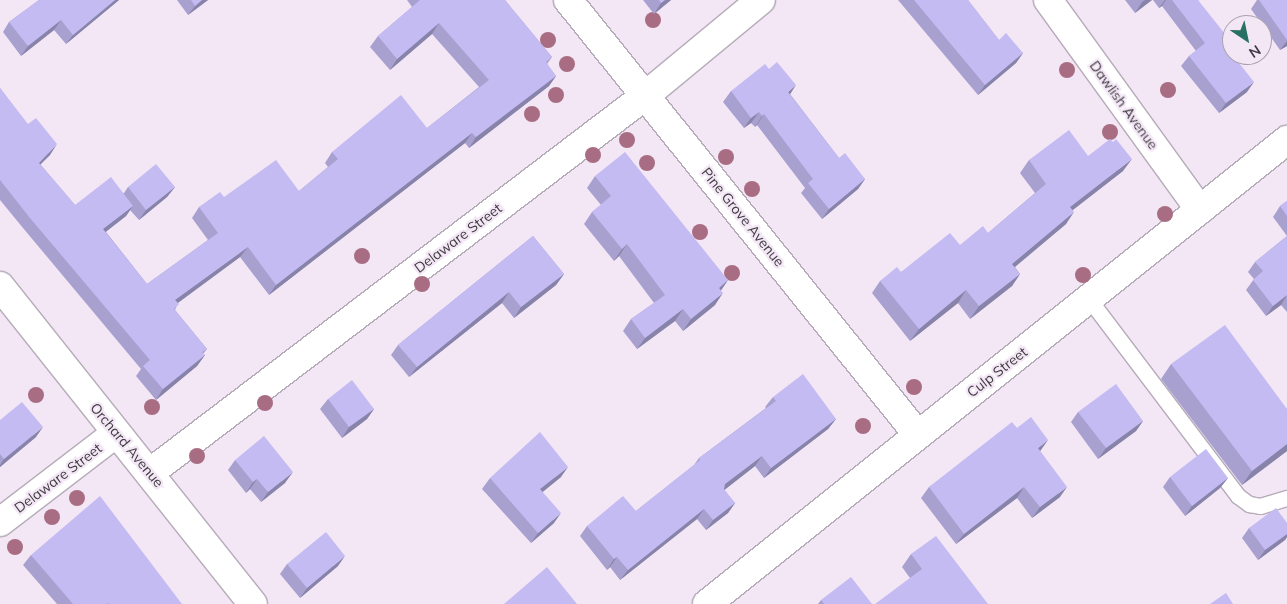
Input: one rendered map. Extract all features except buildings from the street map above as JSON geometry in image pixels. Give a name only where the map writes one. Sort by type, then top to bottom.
[{"type":"street","name":"Pine Grove Avenue","points":[[568,0],[918,435]]},
{"type":"street","name":"Delaware Street","points":[[151,472],[646,95],[761,0]]},
{"type":"street","name":"Dawlish Avenue","points":[[1048,0],[1200,210]]},
{"type":"street","name":"Culp Street","points":[[707,604],[1287,140]]},
{"type":"street","name":"Orchard Avenue","points":[[0,286],[115,434],[151,472],[253,604]]},
{"type":"street","name":"Delaware Street","points":[[0,522],[115,434]]},
{"type":"lane","points":[[1089,299],[1238,496],[1249,504],[1260,506],[1287,498]]}]
